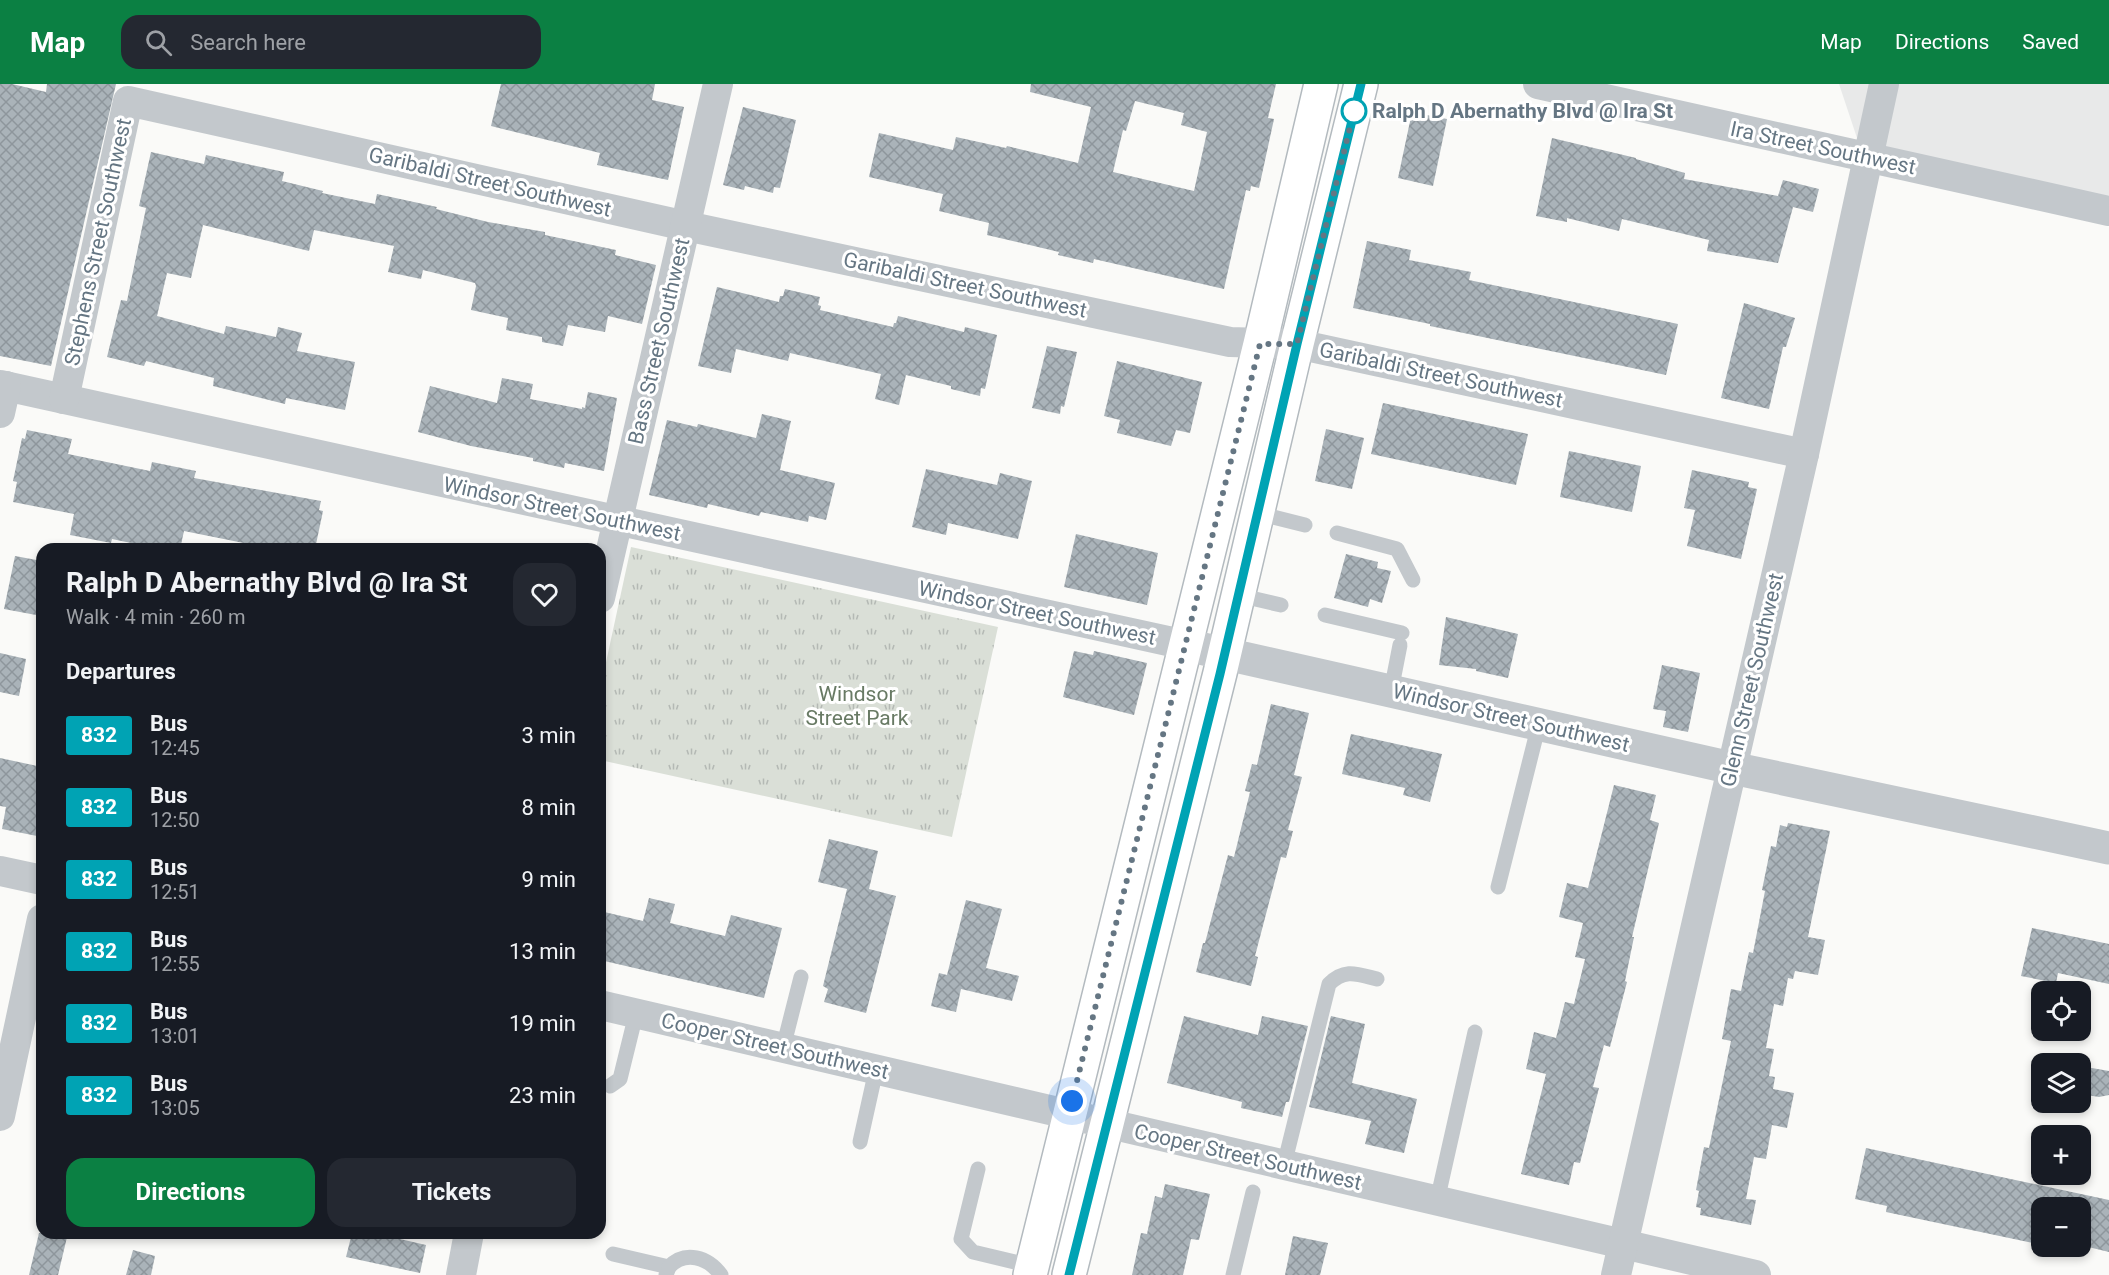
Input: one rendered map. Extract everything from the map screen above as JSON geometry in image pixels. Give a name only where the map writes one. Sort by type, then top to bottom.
[{"type":"main road","points":[[1031,1271],[1260,344],[1321,84]]},
{"type":"main road","points":[[1069,1275],[1225,653],[1297,344],[1361,84]]},
{"type":"street","name":"Bass Street Southwest","points":[[606,573],[718,84]]},
{"type":"street","name":"Ira Street Southwest","points":[[1538,84],[2109,211]]},
{"type":"street","name":"Glenn Street Southwest","points":[[1616,1275],[1804,454],[1884,84]]},
{"type":"street","name":"Garibaldi Street Southwest","points":[[130,92],[686,226],[1218,339],[1260,344],[1297,344],[1804,454]]},
{"type":"street","name":"Stephens Street Southwest","points":[[64,399],[130,92]]},
{"type":"street","name":"Windsor Street Southwest","points":[[2,395],[64,399],[1225,653],[1732,768],[2109,848]]},
{"type":"street","points":[[0,871],[36,879]]},
{"type":"street","points":[[0,1116],[36,947]]},
{"type":"street","name":"Cooper Street Southwest","points":[[606,1006],[1756,1275]]},
{"type":"street","points":[[461,1275],[468,1239]]},
{"type":"lane","points":[[1257,513],[1305,525]]},
{"type":"lane","points":[[1337,533],[1397,549],[1413,579]]},
{"type":"lane","points":[[1238,595],[1281,604]]},
{"type":"lane","points":[[1325,615],[1401,639],[1391,691]]},
{"type":"lane","points":[[1498,887],[1539,724]]},
{"type":"lane","points":[[1284,1165],[1329,984],[1338,975],[1353,973],[1377,979]]},
{"type":"lane","points":[[783,1048],[801,977]]},
{"type":"lane","points":[[610,1086],[620,1079],[636,1014]]},
{"type":"lane","points":[[1437,1201],[1475,1032]]},
{"type":"lane","points":[[860,1142],[876,1070]]},
{"type":"lane","points":[[978,1169],[961,1239],[973,1252],[1031,1271]]},
{"type":"lane","points":[[1233,1275],[1253,1192]]},
{"type":"lane","points":[[614,1254],[668,1271],[677,1259],[689,1257],[703,1260],[715,1267],[721,1275]]},
{"type":"shaded area","points":[[1839,84],[2109,84],[2109,218],[1867,168]]},
{"type":"green space","name":"Windsor Street Park","points":[[631,547],[998,627],[952,837],[606,761],[606,662]]},
{"type":"building","points":[[0,84],[12,84],[46,92],[47,84],[116,84],[51,366],[0,356]]},
{"type":"building","points":[[501,84],[655,84],[652,100],[684,107],[668,180],[597,165],[600,153],[491,126]]},
{"type":"building","points":[[1031,84],[1276,84],[1268,118],[1274,119],[1259,188],[1251,186],[1250,191],[1246,190],[1224,289],[1094,259],[1093,263],[1058,255],[1059,252],[987,235],[989,223],[939,211],[943,194],[869,177],[879,133],[953,150],[956,137],[1006,148],[1007,146],[1078,163],[1091,107],[1030,92]],"holes":[[[1135,101],[1184,113],[1181,125],[1207,132],[1194,191],[1113,172],[1123,130],[1126,131]]]},
{"type":"building","points":[[743,107],[796,120],[780,188],[774,187],[773,193],[745,186],[744,190],[723,185]]},
{"type":"building","points":[[1412,112],[1447,119],[1433,186],[1398,178]]},
{"type":"building","points":[[1552,138],[1636,158],[1685,173],[1684,179],[1778,196],[1783,180],[1819,189],[1813,212],[1793,207],[1778,263],[1707,251],[1709,240],[1622,219],[1619,231],[1567,218],[1567,222],[1536,216]]},
{"type":"building","points":[[151,152],[204,164],[206,155],[284,172],[282,181],[323,191],[322,193],[375,204],[377,194],[437,207],[436,209],[488,222],[545,232],[545,235],[616,250],[615,255],[656,265],[642,324],[608,316],[605,332],[568,325],[563,346],[542,342],[542,337],[506,330],[508,318],[471,310],[475,283],[423,270],[421,279],[388,272],[394,246],[314,230],[309,251],[203,225],[191,278],[167,273],[157,316],[224,334],[226,326],[276,337],[278,327],[302,333],[297,351],[355,362],[345,410],[286,398],[285,404],[213,386],[214,378],[146,361],[144,366],[107,357],[121,300],[127,301],[146,208],[139,206]]},
{"type":"building","points":[[1367,241],[1411,250],[1409,260],[1471,272],[1469,280],[1678,324],[1666,375],[1353,308]]},
{"type":"building","points":[[717,287],[779,302],[785,289],[820,297],[818,305],[821,306],[820,310],[893,327],[898,316],[964,332],[965,327],[997,335],[985,389],[981,388],[980,396],[906,375],[899,405],[875,399],[881,374],[790,353],[788,361],[736,349],[731,373],[698,366]]},
{"type":"building","points":[[1744,303],[1795,318],[1786,347],[1783,347],[1769,409],[1721,398]]},
{"type":"building","points":[[1047,346],[1077,352],[1064,407],[1061,406],[1060,414],[1032,408]]},
{"type":"building","points":[[1117,361],[1202,382],[1190,433],[1176,430],[1171,446],[1117,433],[1120,420],[1104,416]]},
{"type":"building","points":[[502,378],[533,384],[530,399],[582,409],[582,407],[585,408],[588,392],[617,398],[604,471],[565,463],[564,468],[533,461],[533,458],[471,446],[418,432],[430,386],[497,403]]},
{"type":"building","points":[[1383,403],[1528,434],[1516,485],[1371,454]]},
{"type":"building","points":[[762,414],[791,421],[780,470],[835,483],[826,520],[809,516],[808,522],[761,512],[759,516],[708,504],[707,508],[649,495],[667,420],[697,427],[698,424],[756,438]]},
{"type":"building","points":[[1326,429],[1364,438],[1352,489],[1315,481]]},
{"type":"building","points":[[27,430],[72,439],[68,454],[150,471],[152,462],[196,471],[194,478],[321,501],[319,510],[323,511],[316,543],[243,543],[184,531],[181,543],[131,543],[112,539],[111,543],[70,535],[74,514],[13,502],[17,482],[13,481],[22,438],[25,439]]},
{"type":"building","points":[[1569,451],[1641,466],[1632,512],[1560,497]]},
{"type":"building","points":[[926,469],[997,485],[1000,473],[1032,481],[1018,539],[948,523],[946,535],[912,527]]},
{"type":"building","points":[[1692,470],[1749,482],[1748,487],[1757,489],[1741,559],[1687,546],[1695,510],[1684,508]]},
{"type":"building","points":[[1076,534],[1158,553],[1147,605],[1064,587]]},
{"type":"building","points":[[1346,554],[1378,562],[1377,568],[1391,571],[1382,603],[1370,599],[1368,607],[1334,598]]},
{"type":"building","points":[[15,556],[36,560],[36,615],[4,609]]},
{"type":"building","points":[[1446,617],[1518,634],[1508,678],[1476,671],[1476,669],[1439,665]]},
{"type":"building","points":[[1074,651],[1093,655],[1094,651],[1147,663],[1134,715],[1063,697]]},
{"type":"building","points":[[0,653],[26,659],[19,696],[0,692]]},
{"type":"building","points":[[1662,665],[1700,673],[1688,732],[1663,727],[1666,711],[1653,709]]},
{"type":"building","points":[[1271,704],[1309,713],[1294,775],[1302,777],[1288,830],[1293,831],[1286,858],[1281,857],[1255,956],[1258,957],[1251,986],[1196,972],[1228,855],[1234,857],[1250,792],[1245,791],[1252,764],[1257,765]]},
{"type":"building","points":[[1351,734],[1442,754],[1430,802],[1403,795],[1405,788],[1342,774]]},
{"type":"building","points":[[0,758],[36,766],[36,836],[2,829],[6,807],[0,806]]},
{"type":"building","points":[[1614,785],[1656,795],[1650,820],[1659,823],[1632,937],[1634,937],[1625,981],[1627,982],[1610,1047],[1604,1045],[1593,1087],[1599,1088],[1580,1163],[1574,1162],[1569,1185],[1521,1174],[1546,1074],[1526,1069],[1534,1032],[1556,1038],[1565,1002],[1574,1004],[1585,959],[1575,957],[1583,923],[1559,917],[1567,883],[1588,888]]},
{"type":"building","points":[[1788,823],[1830,831],[1808,937],[1825,940],[1818,975],[1795,971],[1793,979],[1788,978],[1783,1006],[1774,1004],[1766,1048],[1774,1049],[1769,1076],[1775,1077],[1773,1089],[1794,1093],[1787,1128],[1772,1125],[1766,1159],[1754,1157],[1746,1199],[1756,1200],[1751,1225],[1700,1215],[1701,1208],[1696,1207],[1699,1191],[1696,1190],[1704,1147],[1709,1148],[1731,1041],[1722,1039],[1731,989],[1741,991],[1749,952],[1753,953],[1771,846],[1776,847],[1780,825],[1787,827]]},
{"type":"building","points":[[829,839],[878,851],[869,889],[896,896],[866,1013],[824,1002],[828,989],[823,986],[847,889],[818,882]]},
{"type":"building","points":[[649,898],[675,904],[670,923],[725,936],[731,915],[782,928],[764,998],[606,961],[606,912],[643,921]]},
{"type":"building","points":[[966,900],[1002,909],[986,968],[1019,976],[1012,1001],[961,989],[956,1012],[931,1006],[939,973],[947,975]]},
{"type":"building","points":[[2032,928],[2109,944],[2109,984],[2058,973],[2056,981],[2021,976]]},
{"type":"building","points":[[1184,1016],[1258,1035],[1262,1016],[1308,1026],[1289,1102],[1286,1102],[1282,1117],[1241,1108],[1242,1102],[1167,1083]]},
{"type":"building","points":[[1331,1016],[1365,1024],[1352,1083],[1417,1099],[1404,1153],[1365,1144],[1371,1121],[1309,1107]]},
{"type":"building","points":[[2091,1068],[2109,1071],[2109,1095],[2091,1096]]},
{"type":"building","points":[[1866,1148],[2109,1200],[2109,1252],[2091,1248],[2091,1197],[2031,1197],[2031,1243],[1886,1212],[1887,1206],[1855,1199]]},
{"type":"building","points":[[1165,1184],[1210,1194],[1199,1240],[1191,1239],[1183,1275],[1132,1275],[1141,1233],[1147,1234],[1155,1196],[1162,1198]]},
{"type":"building","points":[[1293,1236],[1328,1243],[1320,1275],[1285,1275]]},
{"type":"building","points":[[38,1239],[67,1239],[58,1275],[29,1275]]},
{"type":"building","points":[[350,1239],[400,1239],[426,1245],[420,1273],[346,1257]]},
{"type":"building","points":[[133,1250],[155,1256],[151,1275],[126,1275]]},
{"type":"bus line","name":"832","points":[[1069,1275],[1220,674],[1297,344],[1361,84]]},
{"type":"place","name":"Ralph D Abernathy Blvd @ Ira St","points":[[1354,111]]},
{"type":"route","points":[[1072,1101],[1260,344],[1297,344],[1354,111]]}]
